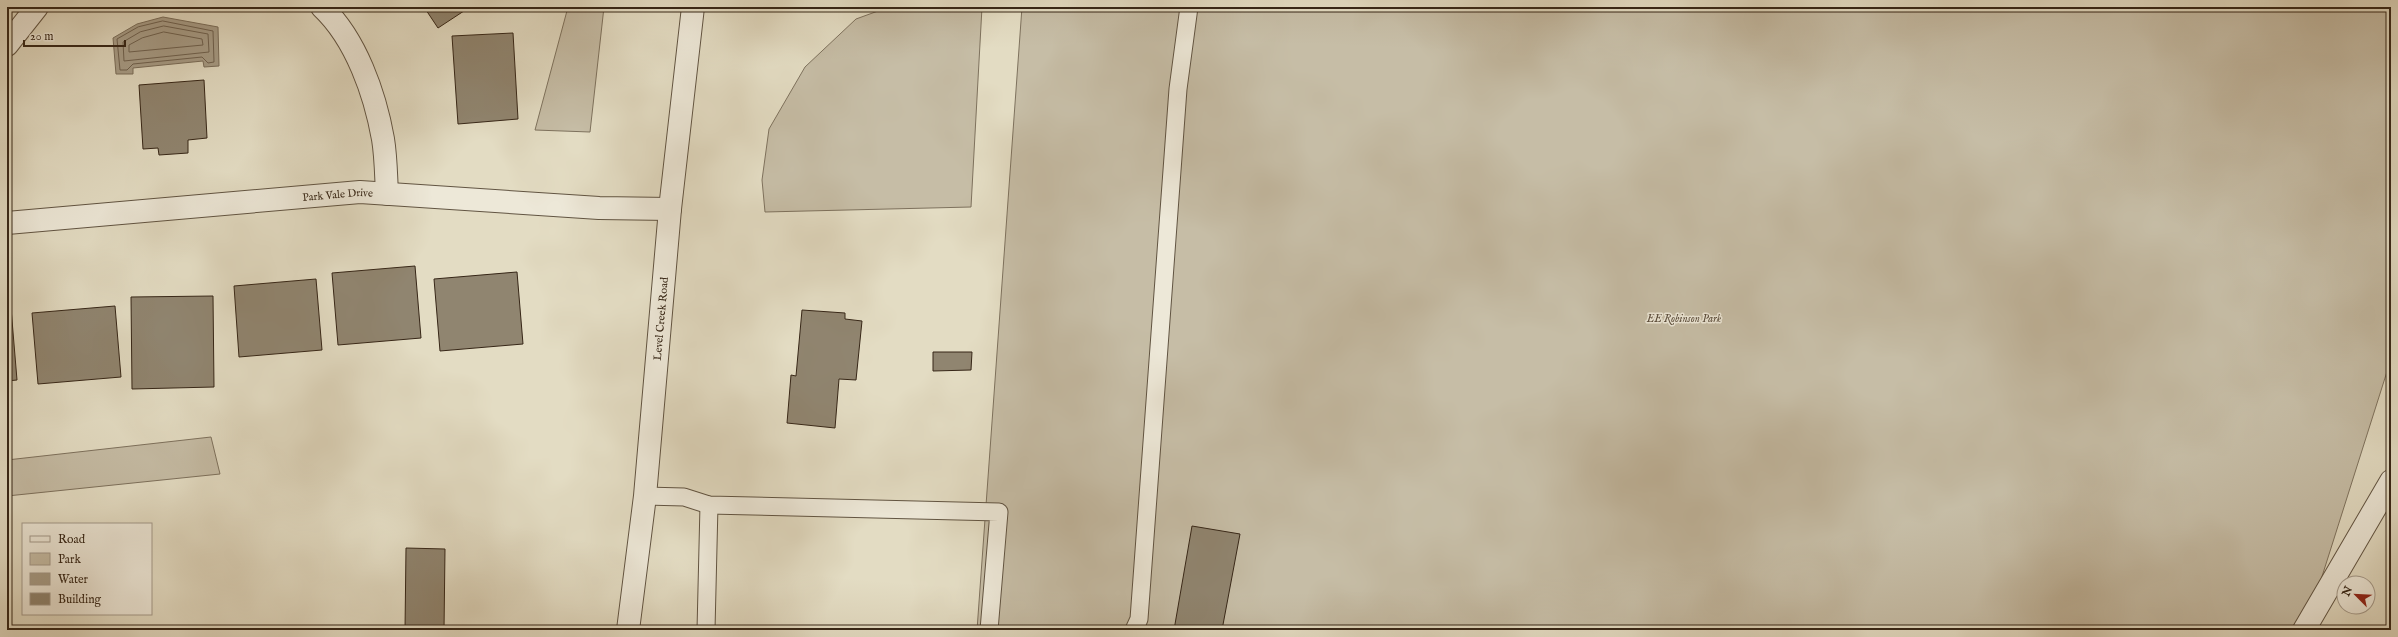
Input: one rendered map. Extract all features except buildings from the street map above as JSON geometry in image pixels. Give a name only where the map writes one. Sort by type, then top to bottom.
[{"type":"street","points":[[7,45],[37,7]]},
{"type":"street","points":[[322,7],[330,14],[353,49],[372,96],[383,140],[387,194]]},
{"type":"street","name":"Level Creek Road","points":[[628,630],[645,496],[670,209],[693,7]]},
{"type":"street","name":"Park Vale Drive","points":[[7,223],[360,192],[599,208],[670,209]]},
{"type":"street","points":[[2304,630],[2391,481]]},
{"type":"lane","points":[[1138,626],[1178,89],[1189,7]]},
{"type":"lane","points":[[645,496],[684,497],[709,505],[999,512],[989,630]]},
{"type":"lane","points":[[706,630],[709,505]]},
{"type":"green space","points":[[568,7],[604,7],[590,132],[535,130]]},
{"type":"green space","points":[[889,7],[982,7],[971,207],[765,212],[762,180],[769,129],[805,67],[856,19]]},
{"type":"green space","name":"EE Robinson Park","points":[[1022,7],[2391,7],[2391,359],[2305,630],[977,630]]},
{"type":"green space","points":[[211,437],[220,474],[7,496],[7,460]]},
{"type":"water","points":[[163,17],[218,27],[219,66],[204,67],[203,61],[133,68],[133,74],[116,74],[113,38],[137,24]]}]
